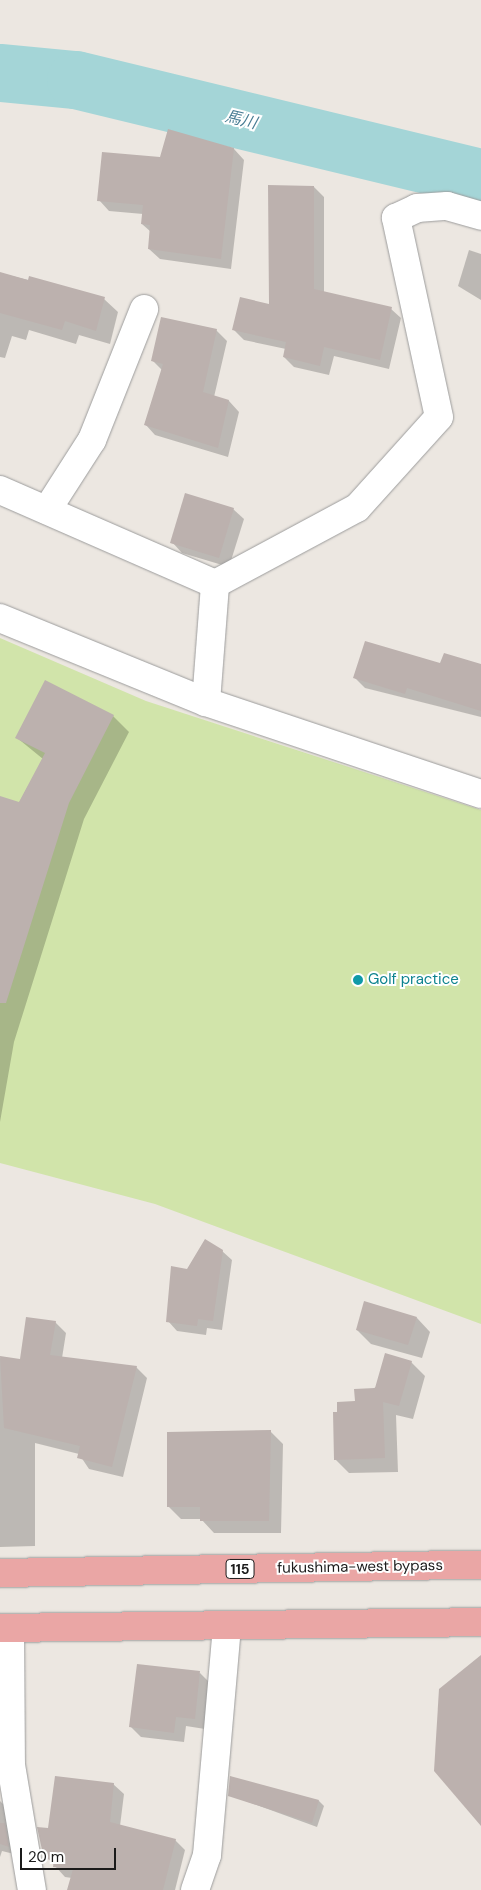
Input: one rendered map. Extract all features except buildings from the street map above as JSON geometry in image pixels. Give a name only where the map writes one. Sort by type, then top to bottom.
[{"type":"highway","name":"fukushima-west bypass","points":[[0,1573],[481,1565]]},
{"type":"highway","points":[[5,1628],[481,1622]]},
{"type":"street","points":[[215,584],[357,508],[438,417],[396,218],[417,208],[447,206],[481,216]]},
{"type":"street","points":[[47,510],[92,440],[144,309]]},
{"type":"street","points":[[0,490],[215,584]]},
{"type":"street","points":[[206,702],[215,584]]},
{"type":"street","points":[[0,618],[206,702],[481,794]]},
{"type":"street","points":[[195,1890],[206,1855],[227,1626]]},
{"type":"street","points":[[5,1628],[11,1765],[32,1890]]},
{"type":"green space","points":[[0,638],[146,701],[481,810],[481,1324],[155,1204],[0,1163]]},
{"type":"waterway","name":"馬川","points":[[0,73],[76,80],[481,178]]},
{"type":"place","name":"Golf practice","points":[[358,980]]}]
